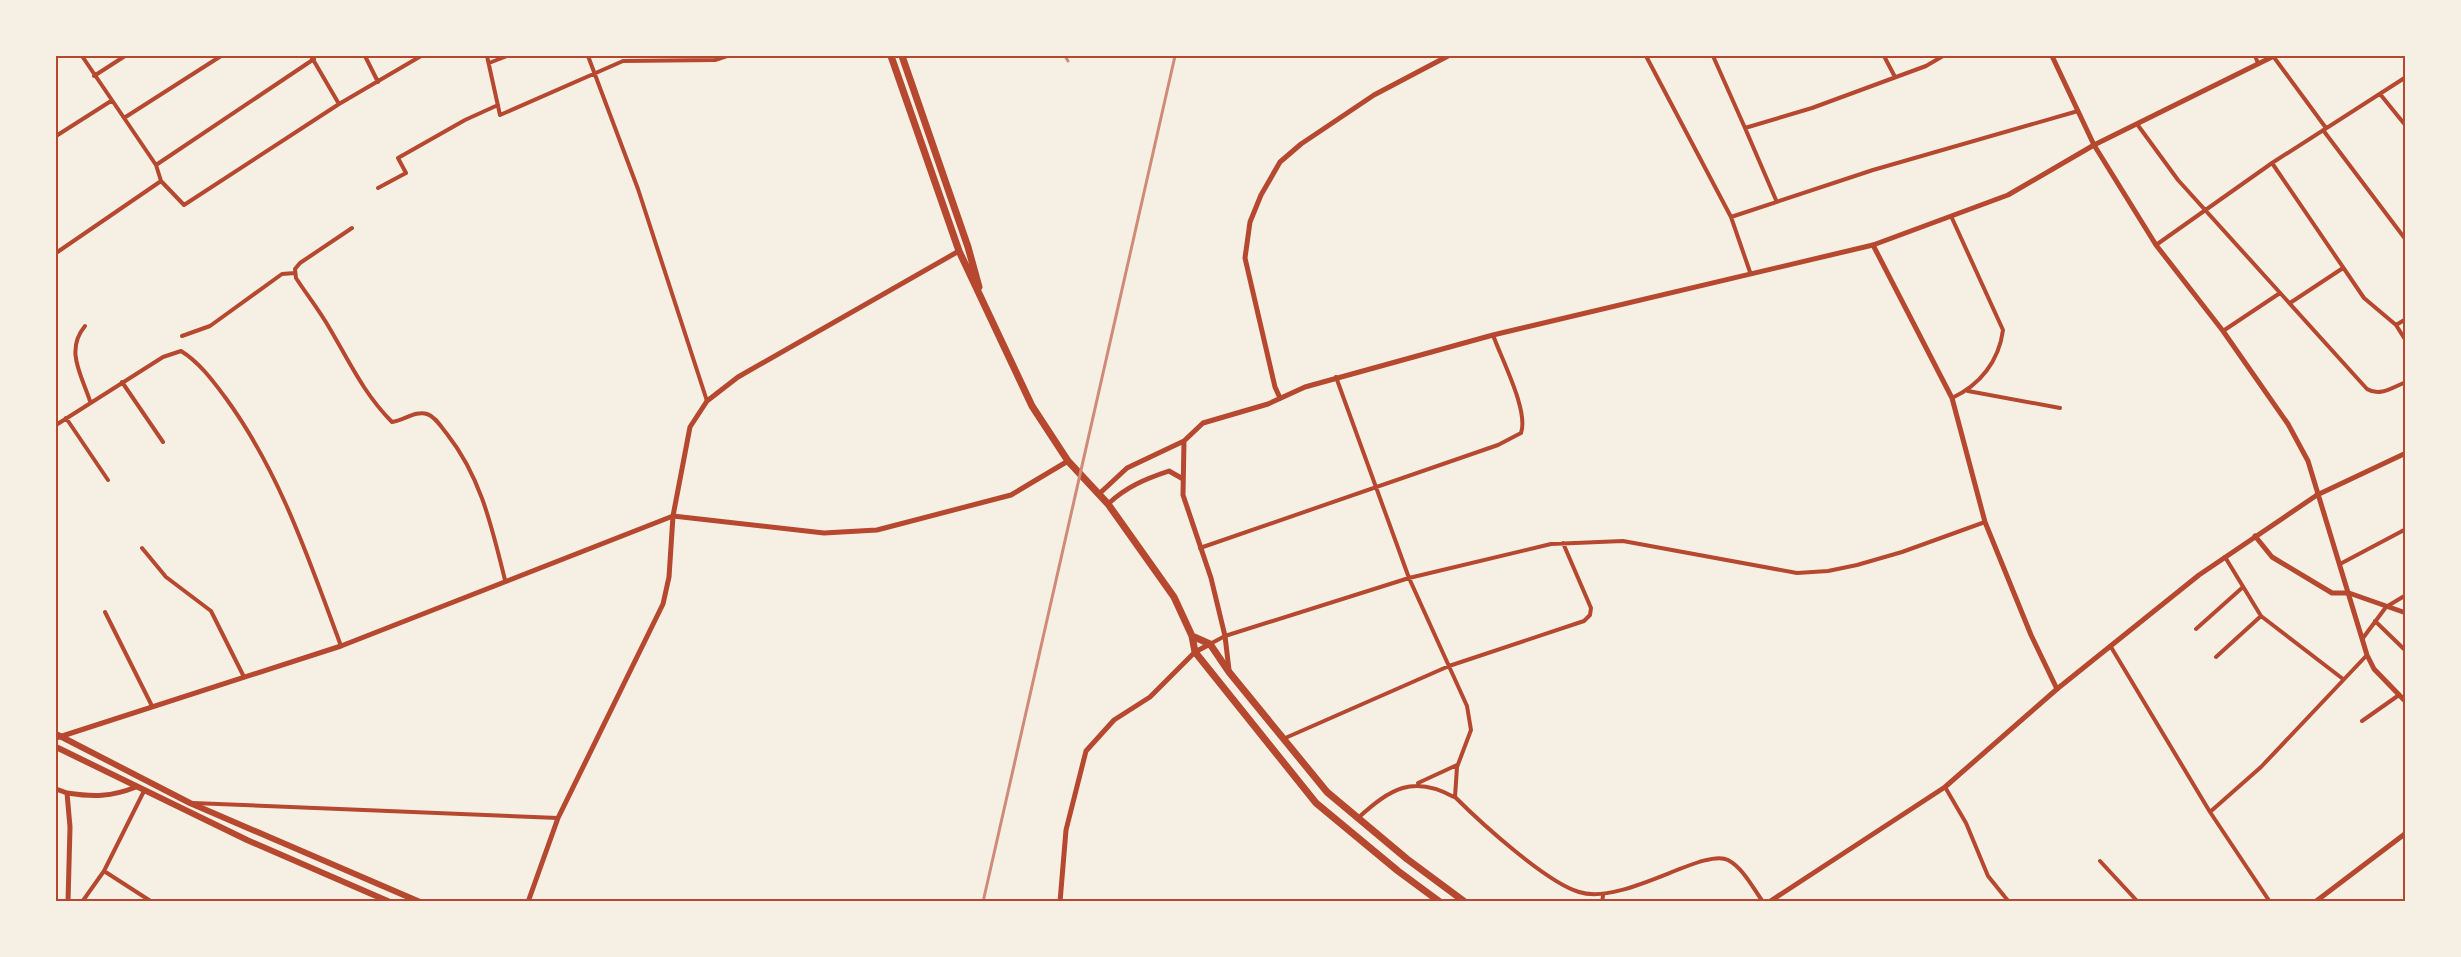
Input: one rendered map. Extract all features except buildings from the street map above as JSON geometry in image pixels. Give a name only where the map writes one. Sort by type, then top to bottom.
[{"type":"highway","points":[[891,56],[959,251],[1032,406],[1068,461],[1108,504],[1174,597],[1192,636],[1195,652],[1316,803],[1398,871],[1440,902]]},
{"type":"highway","points":[[902,56],[968,248],[985,309]]},
{"type":"highway","points":[[1192,636],[1210,644],[1229,672],[1327,792],[1464,902]]},
{"type":"main road","points":[[1280,398],[1275,387],[1245,258],[1250,222],[1261,195],[1280,162],[1301,144],[1374,95],[1448,56]]},
{"type":"main road","points":[[2052,56],[2094,145],[2156,245],[2223,331],[2288,424],[2308,461],[2316,495],[2367,655],[2374,669],[2406,702]]},
{"type":"main road","points":[[1099,494],[1127,468],[1184,441],[1203,423],[1280,398],[1336,376],[1493,335],[1873,245],[2008,195],[2094,145],[2274,56]]},
{"type":"main road","points":[[1873,245],[1952,398],[1985,522],[2031,635],[2057,689]]},
{"type":"main road","points":[[528,902],[558,818],[663,604],[669,577],[674,516],[690,426],[707,400],[738,378],[959,251]]},
{"type":"main road","points":[[1184,441],[1183,495],[1211,578],[1225,636],[1229,672]]},
{"type":"main road","points":[[1769,902],[1945,787],[2057,689],[2225,556],[2316,495],[2406,453]]},
{"type":"main road","points":[[57,736],[340,646],[674,516],[824,533],[877,530],[1011,495],[1068,461]]},
{"type":"main road","points":[[1108,504],[1123,490],[1169,471],[1184,479]]},
{"type":"main road","points":[[2255,536],[2272,557],[2332,593],[2349,593],[2406,613]]},
{"type":"main road","points":[[1060,902],[1066,830],[1086,751],[1114,720],[1150,697],[1195,652],[1210,644]]},
{"type":"main road","points":[[57,736],[122,766],[190,803],[420,902]]},
{"type":"main road","points":[[56,747],[247,840],[390,902]]},
{"type":"main road","points":[[56,789],[96,797],[114,795],[136,787]]},
{"type":"main road","points":[[67,793],[70,827],[68,902]]},
{"type":"main road","points":[[2315,902],[2406,833]]},
{"type":"street","points":[[82,56],[156,165],[161,181],[184,205],[339,104],[421,56]]},
{"type":"street","points":[[94,76],[124,56]]},
{"type":"street","points":[[124,118],[221,56]]},
{"type":"street","points":[[365,56],[378,82]]},
{"type":"street","points":[[488,56],[500,115],[623,61],[715,60],[728,56]]},
{"type":"street","points":[[489,63],[507,56]]},
{"type":"street","points":[[588,56],[638,189],[707,400]]},
{"type":"street","points":[[1646,56],[1731,217],[1750,273]]},
{"type":"street","points":[[1713,56],[1776,200]]},
{"type":"street","points":[[1884,56],[1895,77]]},
{"type":"street","points":[[1745,128],[1812,108],[1926,66],[1942,56]]},
{"type":"street","points":[[2255,56],[2259,64]]},
{"type":"street","points":[[2274,56],[2324,129],[2406,240]]},
{"type":"street","points":[[156,165],[313,57],[339,104]]},
{"type":"street","points":[[2156,245],[2272,163],[2406,77]]},
{"type":"street","points":[[2380,94],[2406,126]]},
{"type":"street","points":[[56,136],[111,100]]},
{"type":"street","points":[[378,188],[406,173],[398,158],[465,120],[498,105]]},
{"type":"street","points":[[1731,217],[1776,200],[2078,111]]},
{"type":"street","points":[[2137,124],[2178,180],[2207,208],[2367,389],[2373,393],[2382,392],[2406,382]]},
{"type":"street","points":[[2272,163],[2369,304],[2396,325],[2406,341]]},
{"type":"street","points":[[56,253],[161,181]]},
{"type":"street","points":[[1951,216],[2003,330],[2001,348],[1993,363],[1967,391],[1952,398]]},
{"type":"street","points":[[295,273],[300,263],[352,228]]},
{"type":"street","points":[[2290,303],[2343,268]]},
{"type":"street","points":[[182,336],[210,326],[282,274],[295,273]]},
{"type":"street","points":[[295,273],[350,368],[383,413],[392,422],[402,421],[418,413],[427,414],[435,420],[462,453],[484,499],[505,580]]},
{"type":"street","points":[[2223,331],[2280,293]]},
{"type":"street","points":[[2396,325],[2406,319]]},
{"type":"street","points":[[85,326],[77,336],[74,348],[90,401]]},
{"type":"street","points":[[1199,548],[1498,445],[1521,433],[1524,426],[1521,408],[1493,335]]},
{"type":"street","points":[[56,425],[90,401],[163,357],[181,351],[214,382],[247,426],[274,474],[340,646]]},
{"type":"street","points":[[1336,376],[1409,578],[1467,706],[1471,730],[1458,764],[1455,797]]},
{"type":"street","points":[[122,382],[163,442]]},
{"type":"street","points":[[1967,391],[2060,408]]},
{"type":"street","points":[[66,418],[108,480]]},
{"type":"street","points":[[1210,644],[1225,636],[1409,578],[1563,543],[1623,541],[1797,573],[1828,571],[1857,565],[1902,552],[1985,522]]},
{"type":"street","points":[[2339,564],[2406,530]]},
{"type":"street","points":[[1283,739],[1449,666],[1584,621],[1590,615],[1591,608],[1563,543]]},
{"type":"street","points":[[142,548],[166,578],[211,611],[244,677]]},
{"type":"street","points":[[2225,556],[2261,616],[2343,679]]},
{"type":"street","points":[[2196,629],[2243,587]]},
{"type":"street","points":[[2363,638],[2386,607],[2406,596]]},
{"type":"street","points":[[105,612],[152,706]]},
{"type":"street","points":[[2216,657],[2261,616]]},
{"type":"street","points":[[2375,621],[2406,651]]},
{"type":"street","points":[[2111,647],[2210,812],[2270,902]]},
{"type":"street","points":[[2210,812],[2261,768],[2367,655]]},
{"type":"street","points":[[2362,721],[2399,694]]},
{"type":"street","points":[[1357,818],[1398,788],[1417,784],[1458,764]]},
{"type":"street","points":[[1417,784],[1437,787],[1455,797],[1518,852],[1561,884],[1580,893],[1603,896],[1625,891],[1708,860],[1725,858],[1738,866],[1763,902]]},
{"type":"street","points":[[1945,787],[1966,823],[1988,876],[2009,902]]},
{"type":"street","points":[[82,902],[104,871],[144,791]]},
{"type":"street","points":[[190,803],[558,818]]},
{"type":"street","points":[[2100,861],[2138,902]]},
{"type":"street","points":[[104,871],[152,902]]},
{"type":"street","points":[[1602,902],[1603,896]]},
{"type":"railway","points":[[1065,56],[1068,61]]},
{"type":"railway","points":[[983,902],[1175,56]]}]
